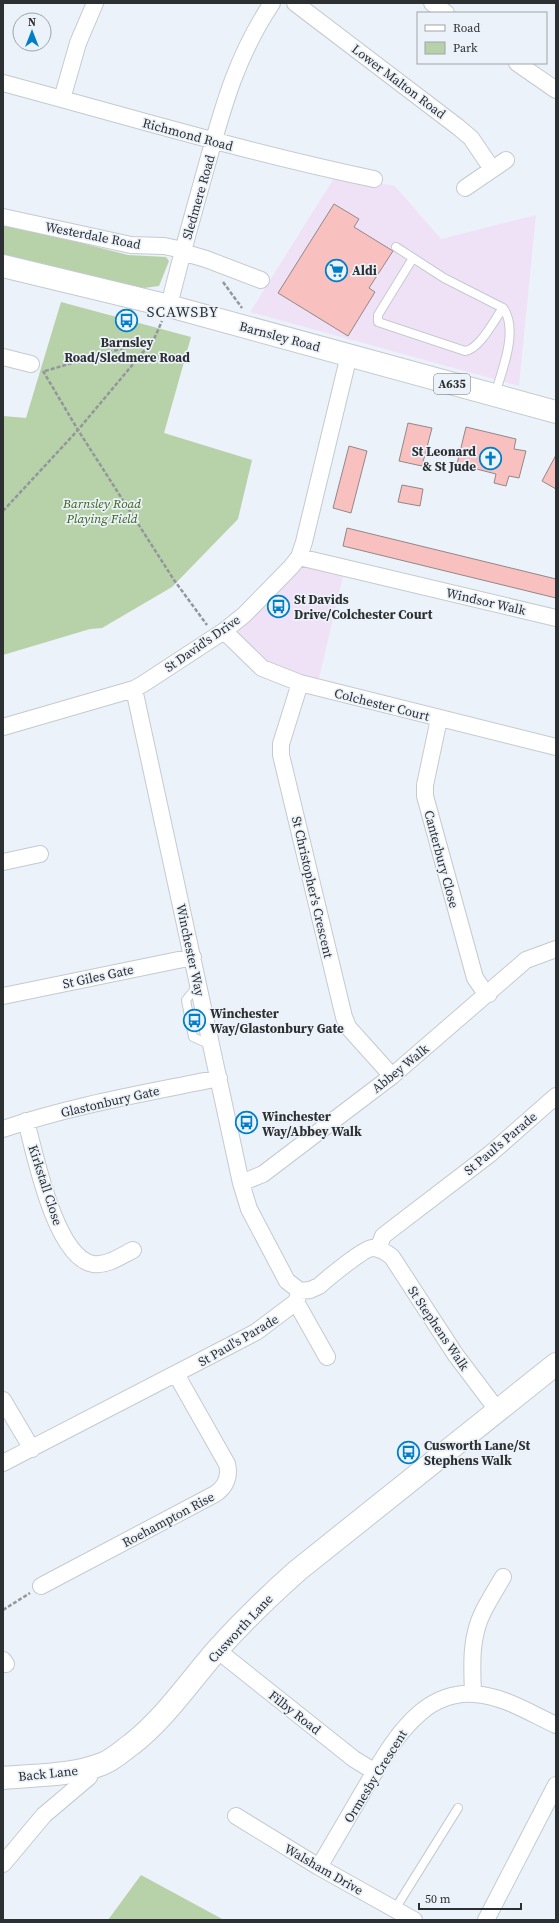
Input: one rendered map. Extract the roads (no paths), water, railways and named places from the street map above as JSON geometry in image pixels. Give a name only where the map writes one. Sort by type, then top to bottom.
[{"type":"main road","name":"Barnsley Road","points":[[3,266],[166,312],[236,324],[556,412]]},
{"type":"main road","name":"Cusworth Lane","points":[[92,1768],[116,1757],[149,1730],[173,1705],[217,1650],[256,1608],[297,1571],[498,1411],[553,1373]]},
{"type":"main road","name":"Back Lane","points":[[3,1778],[92,1768]]},
{"type":"street","points":[[62,99],[78,43],[95,3]]},
{"type":"street","name":"Sledmere Road","points":[[166,312],[227,94],[240,60],[272,3]]},
{"type":"street","name":"Lower Malton Road","points":[[295,3],[458,127],[470,138],[492,169]]},
{"type":"street","points":[[432,3],[445,12]]},
{"type":"street","points":[[518,64],[556,90]]},
{"type":"street","name":"Richmond Road","points":[[3,83],[213,141],[320,168],[374,179]]},
{"type":"street","points":[[465,188],[506,160]]},
{"type":"street","name":"Westerdale Road","points":[[3,217],[131,245],[164,246],[206,259],[261,280]]},
{"type":"street","name":"St David's Drive","points":[[3,726],[134,689],[220,634],[244,614],[291,568],[299,557],[349,355]]},
{"type":"street","points":[[3,357],[38,367]]},
{"type":"street","name":"Windsor Walk","points":[[299,557],[556,618]]},
{"type":"street","name":"Colchester Court","points":[[220,634],[262,668],[300,683],[439,719],[556,747]]},
{"type":"street","name":"St Christopher's Crescent","points":[[300,683],[281,744],[283,762],[344,1017],[348,1027],[392,1076]]},
{"type":"street","name":"Winchester Way","points":[[134,689],[241,1183],[249,1209],[287,1281],[298,1297],[327,1357]]},
{"type":"street","name":"Canterbury Close","points":[[439,719],[425,785],[425,796],[475,978],[482,988],[489,994]]},
{"type":"street","points":[[3,862],[44,853]]},
{"type":"street","name":"Abbey Walk","points":[[241,1183],[263,1174],[392,1076],[489,994],[526,960],[556,949]]},
{"type":"street","name":"St Giles Gate","points":[[3,996],[193,957]]},
{"type":"street","name":"Glastonbury Gate","points":[[3,1129],[26,1121],[89,1105],[219,1078]]},
{"type":"street","name":"St Paul's Parade","points":[[3,1463],[256,1332],[298,1297],[318,1286],[366,1250],[378,1249],[383,1236],[490,1154],[556,1096]]},
{"type":"street","name":"Kirkstall Close","points":[[26,1121],[47,1198],[56,1223],[68,1246],[77,1255],[92,1264],[108,1262],[135,1248]]},
{"type":"street","name":"St Stephens Walk","points":[[378,1249],[392,1257],[455,1354],[498,1411]]},
{"type":"street","name":"Roehampton Rise","points":[[41,1586],[215,1494],[225,1484],[228,1476],[227,1464],[176,1374]]},
{"type":"street","points":[[3,1400],[32,1448]]},
{"type":"street","points":[[473,1694],[472,1660],[476,1634],[483,1612],[504,1575]]},
{"type":"street","name":"Filby Road","points":[[217,1650],[354,1759],[375,1772]]},
{"type":"street","name":"Ormesby Crescent","points":[[320,1867],[375,1772],[401,1732],[421,1711],[440,1700],[455,1695],[473,1694],[502,1700],[556,1726]]},
{"type":"street","points":[[3,1864],[44,1815],[89,1777],[92,1768]]},
{"type":"street","points":[[486,1920],[556,1785]]},
{"type":"street","name":"Walsham Drive","points":[[236,1816],[320,1867],[414,1920]]},
{"type":"lane","points":[[396,247],[444,278],[503,308],[508,315],[510,332],[506,357],[494,396]]},
{"type":"lane","points":[[413,258],[378,315],[378,322],[465,351],[472,350],[477,345],[503,308]]},
{"type":"lane","points":[[395,1909],[458,1808]]},
{"type":"place","name":"Aldi","points":[[337,270]]},
{"type":"place","name":"Barnsley Road/Sledmere Road","points":[[127,320]]},
{"type":"place","name":"St Leonard & St Jude","points":[[491,458]]},
{"type":"place","name":"St Davids Drive/Colchester Court","points":[[279,606]]},
{"type":"place","name":"Winchester Way/Glastonbury Gate","points":[[194,1020]]},
{"type":"place","name":"Winchester Way/Abbey Walk","points":[[246,1123]]},
{"type":"place","name":"Cusworth Lane/St Stephens Walk","points":[[408,1452]]},
{"type":"district","name":"SCAWSBY","points":[[183,312]]},
{"type":"park label","name":"Barnsley Road Playing Field","points":[[102,510]]}]
